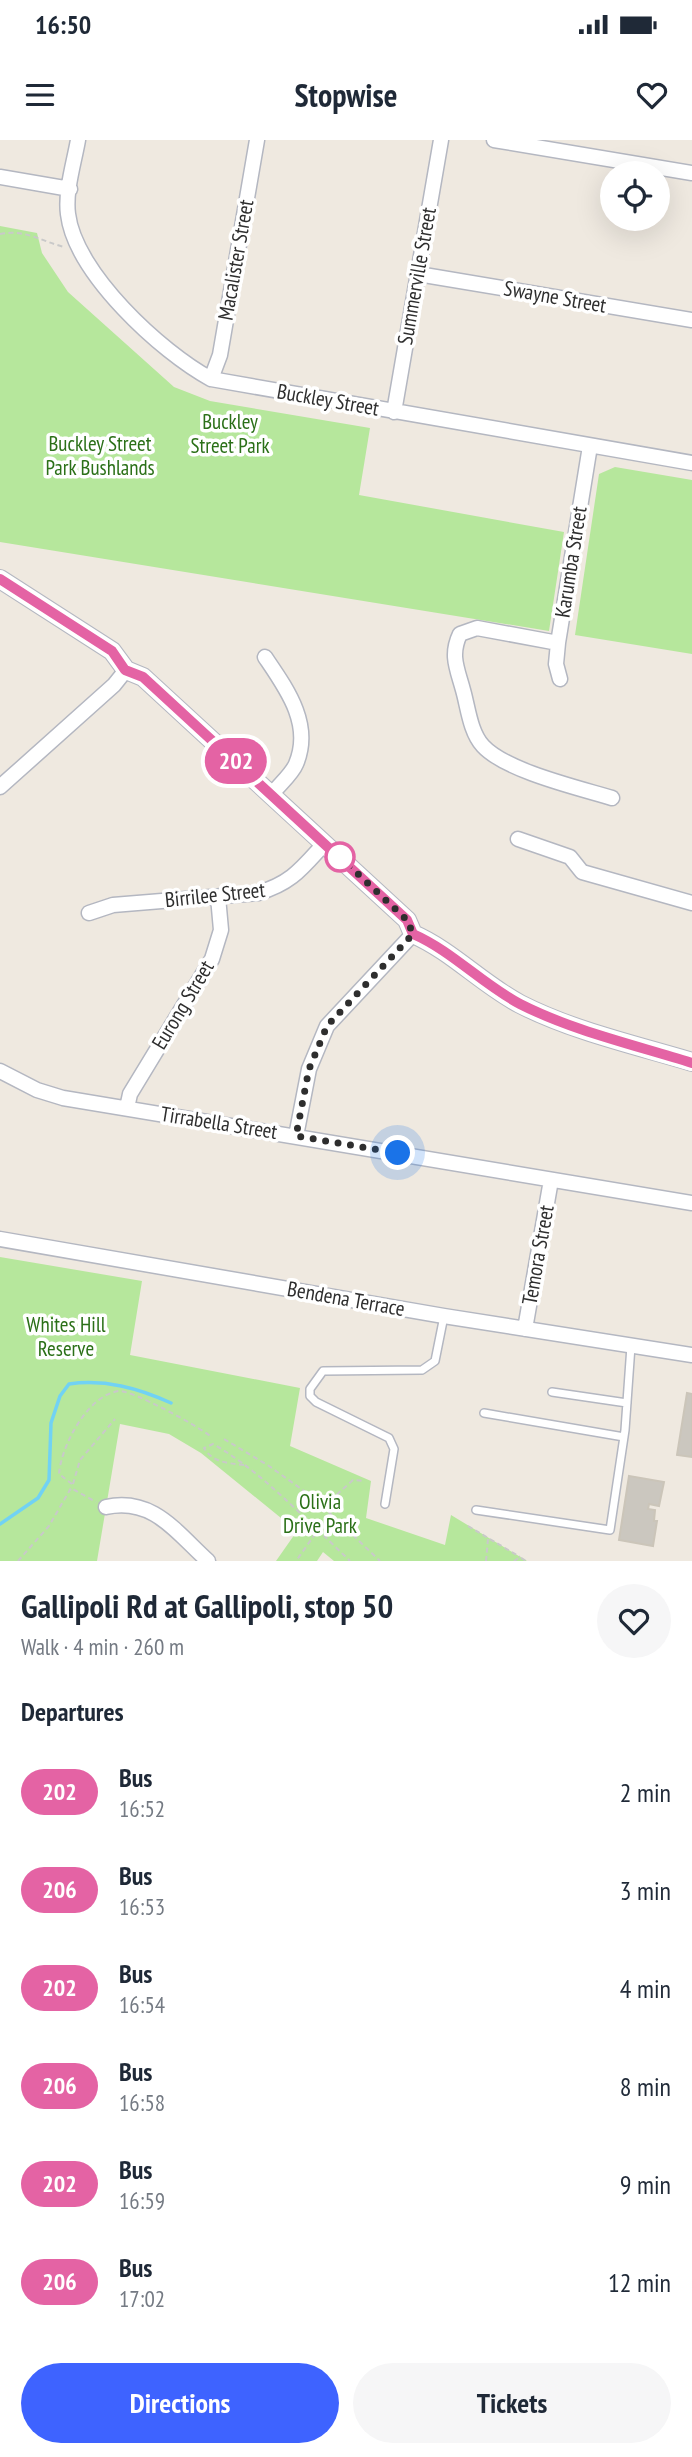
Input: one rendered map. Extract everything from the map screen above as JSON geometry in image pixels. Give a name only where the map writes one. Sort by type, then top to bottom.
[{"type":"street","name":"Buckley Street","points":[[78,140],[68,213],[78,252],[151,336],[183,364],[211,379],[692,463]]},
{"type":"street","name":"Macalister Street","points":[[211,379],[220,355],[257,140]]},
{"type":"street","name":"Summerville Street","points":[[394,412],[441,140]]},
{"type":"street","points":[[494,140],[692,173]]},
{"type":"street","points":[[0,177],[70,189]]},
{"type":"street","name":"Swayne Street","points":[[418,274],[692,320]]},
{"type":"street","name":"Karumba Street","points":[[560,679],[556,664],[558,643],[590,446]]},
{"type":"street","points":[[0,579],[112,651],[125,670],[143,677],[407,920],[413,934],[433,943],[492,987],[521,1004],[559,1021],[692,1062]]},
{"type":"street","points":[[558,643],[477,628],[460,634],[452,651],[474,730],[482,745],[496,756],[552,780],[612,798]]},
{"type":"street","points":[[265,657],[293,698],[299,715],[301,737],[296,764],[272,793]]},
{"type":"street","points":[[1,782],[114,685],[125,670]]},
{"type":"street","points":[[518,839],[570,857],[582,872],[692,902]]},
{"type":"street","name":"Birrilee Street","points":[[89,913],[113,905],[258,893],[279,887],[293,879],[325,842]]},
{"type":"street","name":"Eurong Street","points":[[127,1108],[130,1094],[212,960],[220,930],[218,897]]},
{"type":"street","points":[[296,1136],[309,1069],[327,1026],[413,934]]},
{"type":"street","name":"Tirrabella Street","points":[[0,1071],[50,1094],[692,1203]]},
{"type":"street","name":"Temora Street","points":[[525,1329],[551,1180]]},
{"type":"street","name":"Bendena Terrace","points":[[0,1239],[444,1316],[692,1355]]},
{"type":"street","points":[[106,1507],[129,1505],[153,1511],[208,1561]]},
{"type":"lane","points":[[384,1504],[394,1449],[389,1438],[316,1402],[310,1396],[310,1389],[323,1371],[422,1370],[430,1367],[435,1361],[444,1316]]},
{"type":"lane","points":[[476,1510],[610,1530],[624,1437],[631,1345]]},
{"type":"lane","points":[[552,1392],[627,1403]]},
{"type":"lane","points":[[484,1413],[624,1437]]},
{"type":"path","points":[[0,234],[12,232],[35,235],[78,252]]},
{"type":"path","points":[[106,1507],[59,1475],[60,1455],[85,1415],[103,1397],[117,1391],[134,1392],[210,1436]]},
{"type":"path","points":[[18,1561],[49,1526],[72,1486],[79,1460],[115,1419]]},
{"type":"path","points":[[223,1439],[270,1466],[323,1507],[380,1561]]},
{"type":"path","points":[[244,1465],[220,1462],[208,1455],[204,1448],[213,1444],[244,1465],[350,1561]]},
{"type":"path","points":[[323,1507],[353,1480],[365,1481]]},
{"type":"path","points":[[296,1561],[318,1530],[334,1518]]},
{"type":"path","points":[[468,1526],[526,1561]]},
{"type":"path","points":[[486,1561],[488,1538]]},
{"type":"path","points":[[514,1561],[520,1557]]},
{"type":"green space","name":"Buckley Street Park Bushlands","points":[[0,226],[37,233],[42,253],[68,292],[174,387],[210,401],[370,428],[359,495],[564,532],[549,631],[0,542]]},
{"type":"green space","points":[[615,467],[692,480],[692,654],[575,635],[599,474]]},
{"type":"green space","points":[[0,1257],[142,1281],[130,1355],[300,1388],[290,1446],[371,1481],[366,1518],[445,1545],[451,1515],[527,1561],[334,1561],[323,1552],[317,1561],[276,1561],[297,1531],[201,1453],[169,1434],[120,1424],[97,1561],[0,1561]]},
{"type":"building","points":[[687,1393],[692,1394],[692,1457],[677,1455]]},
{"type":"building","points":[[629,1476],[664,1482],[659,1506],[649,1504],[648,1509],[655,1510],[654,1521],[657,1521],[653,1546],[619,1540]]},
{"type":"waterway","points":[[0,1524],[38,1498],[49,1480],[51,1423],[60,1396],[69,1384],[121,1386],[171,1403]]},
{"type":"bus line","name":"202","points":[[0,579],[112,651],[125,670],[143,677],[407,920],[413,934],[433,943],[492,987],[521,1004],[559,1021],[692,1063]]},
{"type":"route","points":[[340,857],[407,920],[413,934],[327,1026],[309,1069],[296,1136],[398,1153]]},
{"type":"park label","name":"Buckley Street Park","points":[[230,434]]},
{"type":"park label","name":"Whites Hill Reserve","points":[[66,1337]]},
{"type":"park label","name":"Olivia Drive Park","points":[[320,1514]]}]
